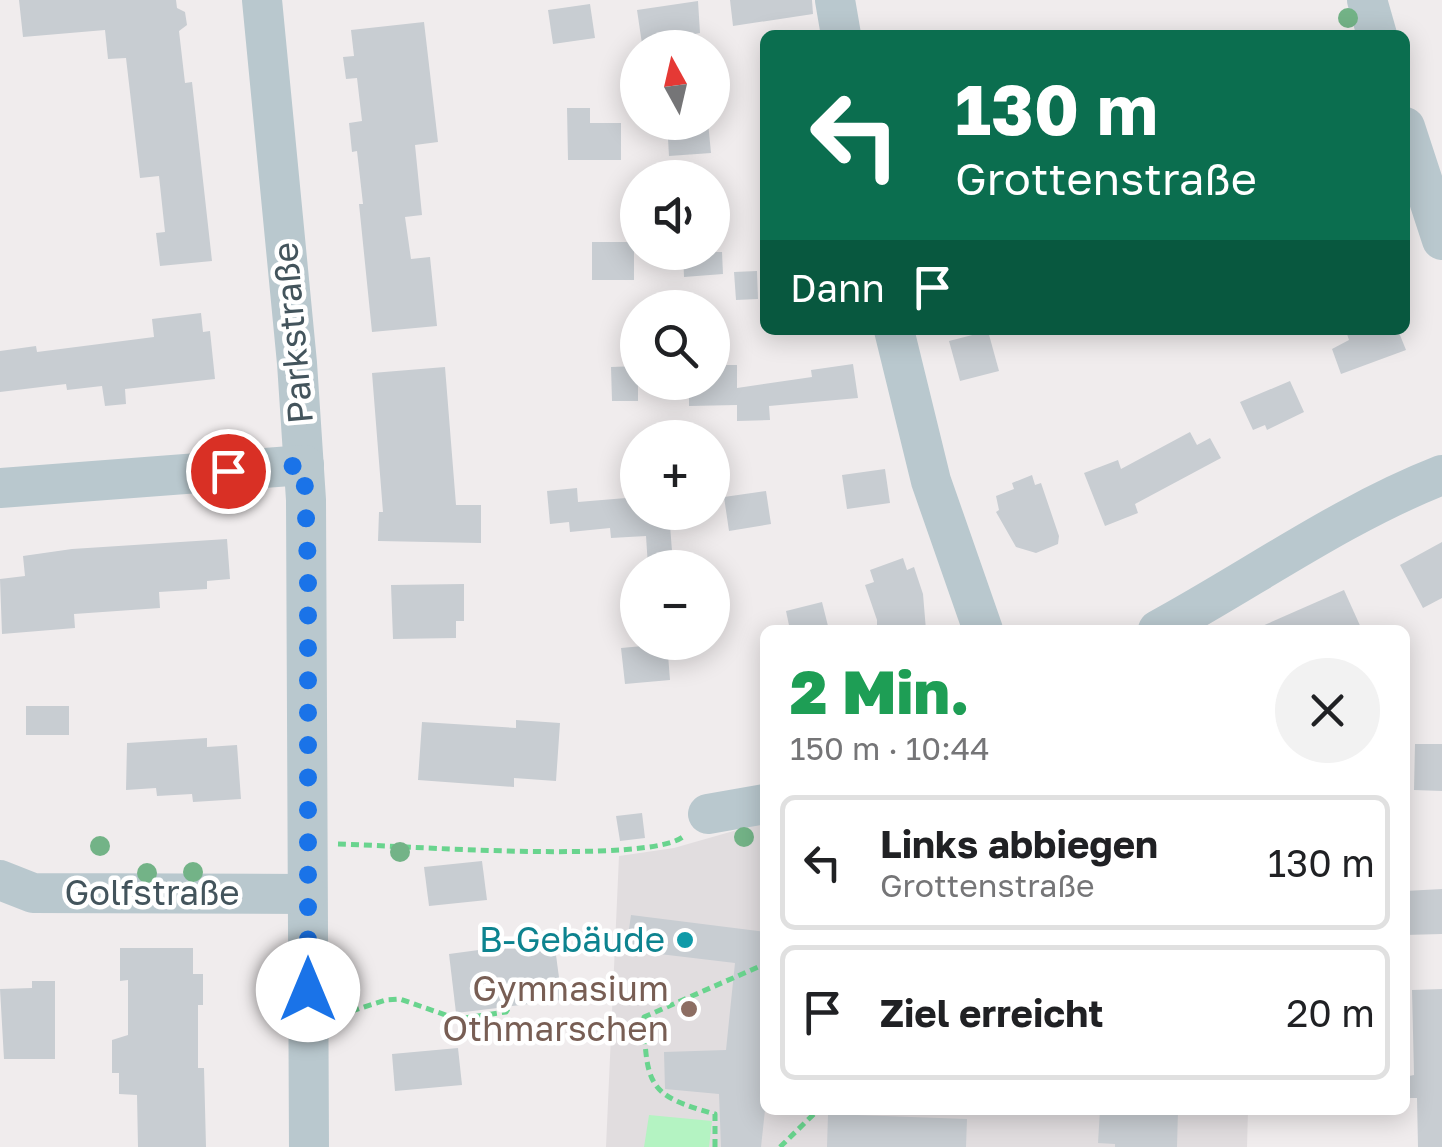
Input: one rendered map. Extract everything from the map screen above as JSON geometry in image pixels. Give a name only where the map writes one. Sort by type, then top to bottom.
[{"type":"street","name":"Parkstraße","points":[[262,0],[304,465],[308,568],[309,1147]]},
{"type":"street","points":[[835,0],[840,30]]},
{"type":"street","points":[[1367,0],[1376,30]]},
{"type":"street","points":[[1410,142],[1442,240]]},
{"type":"street","points":[[895,335],[931,481],[981,625]]},
{"type":"street","points":[[0,488],[304,465]]},
{"type":"street","points":[[1167,625],[1389,495],[1442,474]]},
{"type":"street","points":[[708,814],[760,805]]},
{"type":"street","name":"Golfstraße","points":[[0,880],[34,893],[307,894]]},
{"type":"path","points":[[328,844],[613,852],[675,844],[708,814]]},
{"type":"path","points":[[715,1147],[715,1114],[664,1098],[650,1079],[644,1018],[760,966]]},
{"type":"path","points":[[327,1016],[400,999],[456,1019],[492,1016],[506,1012],[510,1006]]},
{"type":"path","points":[[780,1147],[813,1115]]},
{"type":"shaded area","name":"Gymnasium Othmarschen","points":[[760,823],[760,1115],[1248,1115],[1247,1147],[606,1147],[619,856],[674,848]]},
{"type":"green space","points":[[649,1115],[712,1121],[709,1147],[644,1147]]},
{"type":"building","points":[[19,0],[176,0],[177,8],[185,12],[187,25],[179,31],[185,83],[192,82],[212,261],[160,266],[156,233],[165,232],[159,176],[140,178],[126,58],[108,59],[105,30],[23,37]]},
{"type":"building","points":[[730,0],[812,0],[813,14],[733,26]]},
{"type":"building","points":[[698,1],[700,30],[640,30],[637,10]]},
{"type":"building","points":[[590,4],[595,38],[553,44],[548,10]]},
{"type":"building","points":[[424,22],[438,142],[415,145],[422,215],[405,217],[411,259],[430,257],[437,326],[372,332],[359,204],[363,204],[357,151],[352,152],[349,123],[362,121],[357,78],[346,79],[343,57],[354,56],[351,30]]},
{"type":"building","points":[[567,108],[590,108],[590,123],[620,123],[621,160],[568,160]]},
{"type":"building","points":[[668,140],[710,140],[711,153],[669,156]]},
{"type":"building","points":[[592,242],[620,242],[620,270],[634,270],[634,280],[592,280]]},
{"type":"building","points":[[684,270],[723,270],[723,274],[684,277]]},
{"type":"building","points":[[757,271],[758,299],[736,300],[734,272]]},
{"type":"building","points":[[201,313],[203,332],[210,331],[215,379],[125,389],[126,404],[105,406],[102,386],[67,390],[66,384],[0,392],[0,351],[36,346],[37,352],[154,337],[152,319]]},
{"type":"building","points":[[989,335],[999,371],[960,381],[949,341]]},
{"type":"building","points":[[1347,335],[1400,335],[1406,350],[1341,374],[1332,349],[1349,340]]},
{"type":"building","points":[[853,364],[858,398],[769,406],[770,420],[737,421],[737,405],[689,406],[689,400],[730,400],[730,365],[737,365],[737,388],[812,377],[811,370]]},
{"type":"building","points":[[445,367],[456,505],[481,505],[481,543],[378,541],[379,512],[383,512],[372,373]]},
{"type":"building","points":[[611,367],[620,367],[620,400],[638,401],[612,401]]},
{"type":"building","points":[[1290,381],[1304,412],[1267,430],[1265,425],[1253,430],[1240,402]]},
{"type":"building","points":[[1190,432],[1197,445],[1210,438],[1221,458],[1135,504],[1138,513],[1105,526],[1084,473],[1118,460],[1121,469]]},
{"type":"building","points":[[885,469],[890,503],[847,509],[842,475]]},
{"type":"building","points":[[1032,475],[1035,485],[1041,483],[1059,536],[1058,544],[1036,553],[1016,547],[996,512],[996,496],[1014,489],[1012,483]]},
{"type":"building","points":[[577,488],[578,502],[620,498],[620,530],[670,530],[672,550],[647,550],[646,536],[611,538],[610,528],[570,532],[569,522],[550,524],[547,491]]},
{"type":"building","points":[[766,491],[771,524],[729,531],[730,496]]},
{"type":"building","points":[[227,539],[230,579],[207,581],[207,589],[159,592],[160,608],[74,614],[75,628],[2,634],[0,579],[25,576],[23,556]]},
{"type":"building","points":[[1442,542],[1442,598],[1423,608],[1400,565]]},
{"type":"building","points":[[903,558],[907,570],[914,567],[923,594],[926,625],[877,625],[865,585],[874,582],[870,570]]},
{"type":"building","points":[[464,584],[464,621],[456,621],[456,638],[393,639],[391,585]]},
{"type":"building","points":[[1344,590],[1360,625],[1264,625]]},
{"type":"building","points":[[822,602],[828,625],[789,625],[786,611]]},
{"type":"building","points":[[622,660],[668,660],[670,680],[625,684]]},
{"type":"building","points":[[26,706],[69,706],[69,735],[26,735]]},
{"type":"building","points":[[516,720],[560,723],[556,781],[514,778],[514,787],[418,780],[422,722],[516,728]]},
{"type":"building","points":[[207,738],[207,747],[237,745],[241,799],[193,802],[192,794],[157,796],[156,788],[126,790],[127,743]]},
{"type":"building","points":[[1415,744],[1442,744],[1442,791],[1414,790]]},
{"type":"building","points":[[642,813],[645,838],[620,841],[616,816]]},
{"type":"building","points":[[482,861],[487,900],[429,906],[424,867]]},
{"type":"building","points":[[1442,889],[1442,934],[1410,935],[1410,891]]},
{"type":"building","points":[[631,915],[760,931],[760,1115],[764,1115],[761,1147],[721,1147],[719,1094],[665,1089],[664,1052],[726,1050],[735,963],[626,950]]},
{"type":"building","points":[[554,940],[562,1000],[456,1013],[449,954]]},
{"type":"building","points":[[120,948],[193,948],[193,974],[203,974],[203,1005],[198,1005],[198,1068],[204,1068],[206,1147],[138,1147],[137,1095],[119,1094],[119,1073],[112,1073],[112,1040],[128,1035],[128,980],[120,981]]},
{"type":"building","points":[[32,981],[55,981],[55,1059],[4,1059],[0,989],[32,988]]},
{"type":"building","points":[[1442,989],[1442,1147],[1418,1147],[1417,1098],[1410,1098],[1410,1076],[1414,1075],[1412,990]]},
{"type":"building","points":[[458,1048],[462,1085],[395,1091],[392,1054]]},
{"type":"building","points":[[828,1115],[967,1119],[966,1147],[827,1147]]},
{"type":"building","points":[[1100,1115],[1178,1115],[1177,1147],[1115,1147],[1098,1143]]},
{"type":"place","name":"B-Gebäude","points":[[685,940]]},
{"type":"place","name":"Gymnasium Othmarschen","points":[[689,1009]]},
{"type":"route","points":[[228,471],[304,465],[308,568],[308,990]]}]
